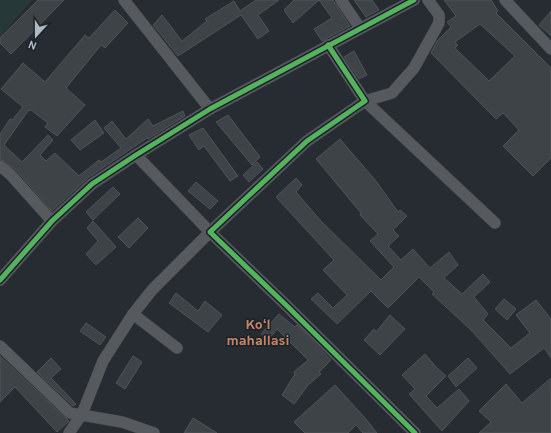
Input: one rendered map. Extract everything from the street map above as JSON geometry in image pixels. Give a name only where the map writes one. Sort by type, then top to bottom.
[{"type":"street","points":[[124,0],[210,109]]},
{"type":"street","points":[[341,0],[360,28]]},
{"type":"street","points":[[0,280],[52,221],[92,184],[210,109],[414,0]]},
{"type":"street","points":[[69,433],[82,414],[103,361],[133,314],[152,290],[210,232],[307,141],[364,101],[392,93],[414,68],[439,23],[439,15],[428,0]]},
{"type":"street","points":[[505,0],[551,49]]},
{"type":"street","points":[[328,45],[364,101],[495,223]]},
{"type":"street","points":[[136,155],[210,232],[415,433]]},
{"type":"street","points":[[0,166],[10,174],[52,221]]},
{"type":"street","points":[[133,314],[177,348]]},
{"type":"street","points":[[0,346],[70,413],[122,422],[154,433]]},
{"type":"shaded area","points":[[0,0],[32,0],[0,37]]},
{"type":"building","points":[[38,0],[64,0],[11,54],[0,43],[0,38]]},
{"type":"building","points":[[256,0],[279,0],[258,15],[269,31],[258,39],[241,15],[178,56],[153,25],[162,15],[182,41],[207,21],[205,19],[234,1],[240,11]]},
{"type":"building","points":[[294,0],[319,0],[293,23],[284,10]]},
{"type":"building","points":[[319,0],[333,0],[350,26],[322,41],[314,29],[332,18]]},
{"type":"building","points":[[354,0],[372,0],[379,10],[366,17]]},
{"type":"building","points":[[444,0],[491,0],[498,11],[496,13],[551,68],[551,158],[533,176],[503,146],[519,130],[503,113],[496,119],[431,53],[437,41],[451,27],[447,22],[456,16]],"holes":[[[480,24],[515,56],[489,81],[455,48],[458,45],[455,42]]]},
{"type":"building","points":[[115,10],[128,23],[105,48],[101,45],[66,88],[85,105],[57,136],[45,127],[48,123],[31,110],[28,111],[4,145],[22,162],[48,135],[53,140],[40,155],[46,161],[55,153],[79,176],[99,160],[101,162],[121,148],[104,128],[112,121],[126,139],[148,119],[153,126],[183,111],[185,116],[148,139],[147,138],[88,178],[52,211],[15,169],[0,159],[0,134],[10,119],[12,120],[23,107],[1,89],[23,63],[45,82],[85,35],[89,38]]},
{"type":"building","points":[[551,11],[551,36],[539,25]]},
{"type":"building","points":[[354,51],[367,75],[359,79],[344,57]]},
{"type":"building","points":[[228,115],[260,157],[252,165],[216,122]]},
{"type":"building","points":[[95,120],[104,133],[80,150],[71,140]]},
{"type":"building","points":[[203,128],[238,176],[230,181],[204,146],[199,150],[189,135]]},
{"type":"building","points":[[340,139],[376,181],[398,212],[400,210],[407,216],[393,230],[399,236],[388,246],[401,260],[413,249],[430,268],[449,252],[458,265],[444,278],[462,294],[483,274],[490,282],[474,297],[488,314],[483,320],[511,348],[530,333],[516,315],[536,300],[551,319],[551,358],[544,348],[510,374],[472,331],[432,294],[434,292],[419,277],[388,308],[371,291],[337,324],[311,299],[318,293],[333,308],[347,295],[323,270],[334,260],[276,197],[296,178],[302,185],[296,192],[321,221],[381,280],[394,267],[370,241],[378,234],[360,215],[361,213],[316,159]]},
{"type":"building","points":[[257,162],[263,169],[249,182],[243,175]]},
{"type":"building","points":[[196,182],[218,201],[210,209],[188,191]]},
{"type":"building","points":[[113,187],[120,194],[93,220],[86,212]]},
{"type":"building","points":[[138,218],[148,228],[129,248],[118,237]]},
{"type":"building","points":[[93,221],[116,247],[96,265],[86,254],[98,241],[87,228]]},
{"type":"building","points":[[176,293],[198,311],[205,301],[222,315],[208,332],[169,303]]},
{"type":"building","points":[[504,299],[516,309],[507,320],[495,309]]},
{"type":"building","points":[[279,314],[295,327],[297,325],[331,360],[319,372],[321,374],[308,385],[294,404],[282,395],[295,374],[294,372],[308,360],[277,329],[268,340],[261,334]]},
{"type":"building","points":[[390,315],[405,329],[380,355],[364,340],[374,329],[376,332]]},
{"type":"building","points":[[86,323],[106,337],[100,345],[80,331]]},
{"type":"building","points":[[425,354],[446,376],[426,396],[437,408],[459,389],[469,401],[442,431],[409,394],[415,389],[402,375]]},
{"type":"building","points":[[0,356],[69,421],[57,432],[15,387],[0,402]]},
{"type":"building","points":[[133,356],[142,362],[125,389],[116,383]]},
{"type":"building","points":[[51,358],[61,369],[51,378],[76,404],[73,406],[37,372]]},
{"type":"building","points":[[468,358],[477,368],[456,387],[448,376]]},
{"type":"building","points":[[551,378],[551,433],[479,433],[491,422],[479,411],[506,384],[522,403]]},
{"type":"building","points":[[335,385],[377,433],[363,433],[356,425],[348,433],[305,433],[294,422]]},
{"type":"building","points":[[193,418],[217,433],[184,433]]},
{"type":"cycle path","points":[[0,280],[52,221],[92,184],[210,109],[414,0]]},
{"type":"cycle path","points":[[328,45],[365,101],[307,141],[210,232],[415,433]]},
{"type":"district","name":"Koʻl mahallasi","points":[[258,332]]}]
